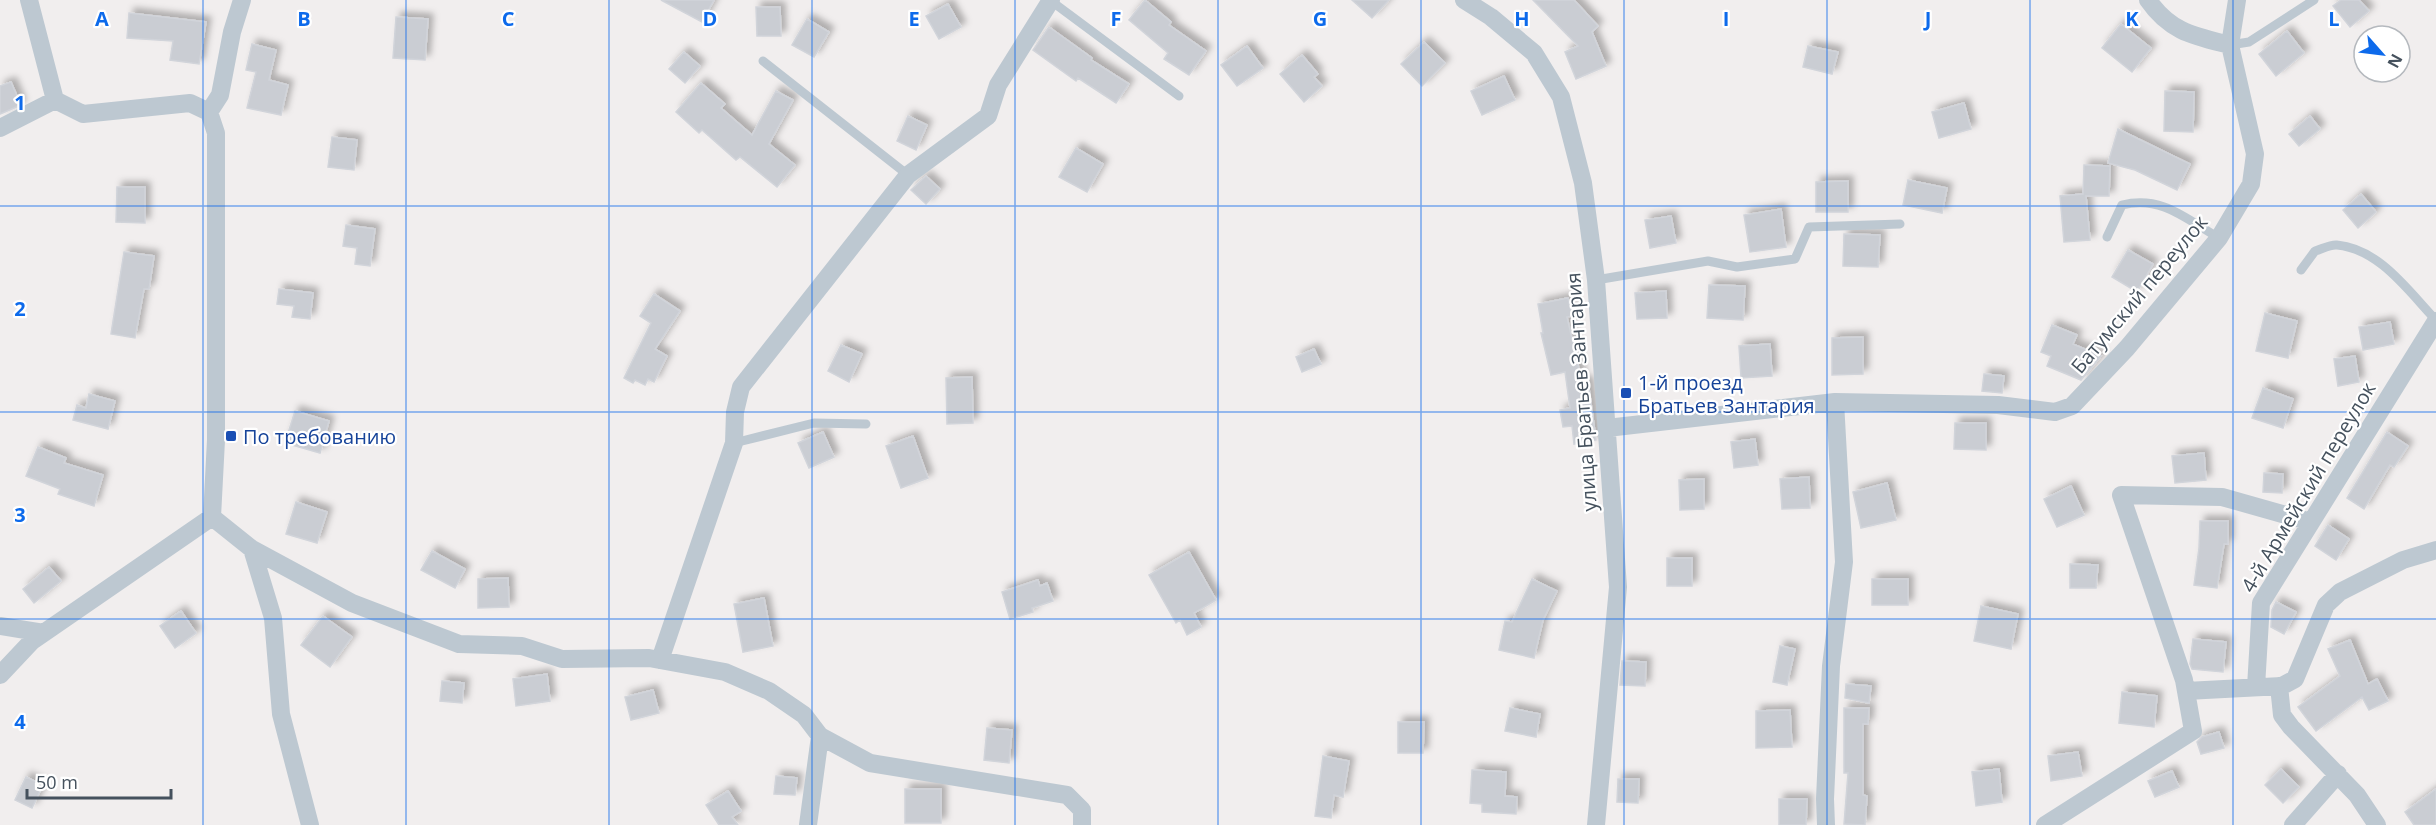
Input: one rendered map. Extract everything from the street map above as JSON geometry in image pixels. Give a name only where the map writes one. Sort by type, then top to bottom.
[{"type":"street","points":[[29,0],[55,100],[83,114],[190,103],[209,112],[216,133],[216,440],[212,516]]},
{"type":"street","points":[[209,112],[220,95],[232,32],[242,0]]},
{"type":"street","points":[[660,660],[734,443],[735,412],[741,387],[908,175],[988,116],[998,85],[1051,0]]},
{"type":"street","name":"улица Братьев Зантария","points":[[1464,0],[1491,17],[1534,53],[1561,97],[1583,183],[1596,280],[1618,587],[1596,825]]},
{"type":"street","points":[[2148,0],[2160,17],[2182,32],[2230,45]]},
{"type":"street","name":"Батумский переулок","points":[[1835,402],[1998,405],[2055,412],[2072,406],[2127,348],[2219,238],[2251,183],[2255,154],[2230,45],[2237,0]]},
{"type":"street","points":[[0,128],[55,100]]},
{"type":"street","name":"4-й Армейский переулок","points":[[2256,687],[2261,603],[2436,321]]},
{"type":"street","points":[[1607,428],[1835,402],[1844,562],[1831,666],[1826,825]]},
{"type":"street","points":[[2044,825],[2193,731],[2186,691],[2121,495],[2222,497],[2311,522]]},
{"type":"street","points":[[212,516],[252,549],[352,603],[459,644],[522,646],[562,659],[649,658],[725,672],[769,691],[804,715],[820,736],[870,763],[1066,795],[1082,810],[1082,825]]},
{"type":"street","points":[[0,675],[32,641],[212,516]]},
{"type":"street","points":[[252,549],[273,618],[280,714],[310,825]]},
{"type":"street","points":[[2186,691],[2279,686],[2295,679],[2326,605],[2340,592],[2403,560],[2436,550]]},
{"type":"street","points":[[0,626],[44,633]]},
{"type":"street","points":[[2279,686],[2282,715],[2297,734],[2357,795],[2377,825]]},
{"type":"street","points":[[808,825],[820,736]]},
{"type":"street","points":[[2293,825],[2337,774]]},
{"type":"lane","points":[[1051,0],[1179,96]]},
{"type":"lane","points":[[2230,45],[2249,42],[2314,0]]},
{"type":"lane","points":[[763,61],[908,175]]},
{"type":"lane","points":[[2107,237],[2122,205],[2139,201],[2159,203],[2219,238]]},
{"type":"lane","points":[[1596,280],[1708,261],[1737,267],[1795,260],[1809,227],[1900,224]]},
{"type":"lane","points":[[2301,270],[2315,250],[2336,245],[2362,253],[2385,266],[2436,321]]},
{"type":"lane","points":[[734,443],[814,423],[866,424]]},
{"type":"building","points":[[661,0],[714,0],[702,22]]},
{"type":"building","points":[[1145,0],[1171,22],[1169,25],[1206,51],[1189,75],[1164,59],[1168,53],[1129,20]]},
{"type":"building","points":[[1352,0],[1389,0],[1372,18]]},
{"type":"building","points":[[1533,0],[1574,0],[1598,26],[1592,32],[1606,66],[1576,79],[1565,52],[1578,46]]},
{"type":"building","points":[[2341,0],[2359,0],[2369,11],[2350,27],[2333,6]]},
{"type":"building","points":[[948,4],[961,27],[939,39],[926,16]]},
{"type":"building","points":[[756,7],[780,7],[781,36],[757,36]]},
{"type":"building","points":[[129,13],[206,22],[199,64],[170,60],[173,41],[127,38]]},
{"type":"building","points":[[396,17],[428,19],[425,60],[393,58]]},
{"type":"building","points":[[807,19],[829,32],[814,57],[792,45]]},
{"type":"building","points":[[2121,24],[2151,48],[2132,72],[2102,48]]},
{"type":"building","points":[[1049,27],[1092,58],[1091,60],[1129,84],[1116,103],[1078,78],[1076,81],[1033,50]]},
{"type":"building","points":[[2287,31],[2304,53],[2276,76],[2259,54]]},
{"type":"building","points":[[1424,42],[1445,63],[1422,86],[1401,64]]},
{"type":"building","points":[[252,44],[276,50],[269,80],[288,85],[281,115],[247,108],[256,72],[246,70]]},
{"type":"building","points":[[1247,46],[1263,68],[1237,86],[1221,65]]},
{"type":"building","points":[[1808,46],[1838,52],[1832,74],[1803,67]]},
{"type":"building","points":[[684,52],[700,66],[685,83],[669,69]]},
{"type":"building","points":[[1302,55],[1318,74],[1314,77],[1322,86],[1304,102],[1280,74]]},
{"type":"building","points":[[1504,76],[1515,100],[1482,115],[1471,91]]},
{"type":"building","points":[[11,82],[21,105],[0,114],[0,86]]},
{"type":"building","points":[[701,83],[725,104],[721,108],[752,135],[776,91],[793,100],[769,144],[795,165],[777,187],[740,157],[736,160],[702,130],[699,133],[676,112]]},
{"type":"building","points":[[2165,91],[2194,92],[2193,132],[2164,131]]},
{"type":"building","points":[[1964,103],[1971,129],[1939,138],[1932,112]]},
{"type":"building","points":[[908,116],[927,125],[916,150],[897,141]]},
{"type":"building","points":[[2310,116],[2320,129],[2299,146],[2289,134]]},
{"type":"building","points":[[2118,129],[2190,164],[2177,190],[2135,170],[2108,163]]},
{"type":"building","points":[[332,137],[357,140],[354,170],[328,167]]},
{"type":"building","points":[[1076,148],[1103,164],[1087,192],[1059,177]]},
{"type":"building","points":[[2084,165],[2110,166],[2109,196],[2086,196],[2090,240],[2064,242],[2060,196],[2083,194]]},
{"type":"building","points":[[926,176],[940,189],[926,204],[911,190]]},
{"type":"building","points":[[1908,180],[1947,188],[1942,213],[1903,205]]},
{"type":"building","points":[[1848,181],[1848,212],[1816,212],[1816,182]]},
{"type":"building","points":[[117,187],[145,187],[145,223],[116,222]]},
{"type":"building","points":[[2361,194],[2376,212],[2358,228],[2343,210]]},
{"type":"building","points":[[1781,209],[1786,247],[1750,252],[1744,215]]},
{"type":"building","points":[[1671,216],[1676,243],[1650,248],[1645,220]]},
{"type":"building","points":[[346,225],[375,229],[370,266],[355,264],[357,248],[343,246]]},
{"type":"building","points":[[1844,234],[1880,235],[1878,267],[1843,266]]},
{"type":"building","points":[[2128,250],[2153,264],[2137,292],[2112,277]]},
{"type":"building","points":[[124,252],[154,256],[149,289],[144,289],[135,338],[111,334]]},
{"type":"building","points":[[1709,285],[1745,286],[1743,320],[1707,318]]},
{"type":"building","points":[[279,289],[313,293],[310,319],[292,317],[294,306],[277,304]]},
{"type":"building","points":[[1666,291],[1667,318],[1637,319],[1635,293]]},
{"type":"building","points":[[654,294],[680,311],[655,349],[667,356],[654,382],[648,379],[645,385],[635,380],[633,383],[624,378],[651,323],[640,316]]},
{"type":"building","points":[[1568,298],[1572,316],[1567,317],[1582,382],[1588,381],[1596,440],[1574,444],[1572,426],[1563,427],[1560,410],[1570,408],[1565,372],[1551,375],[1541,333],[1543,333],[1538,304]]},
{"type":"building","points":[[2265,313],[2297,321],[2288,358],[2256,351]]},
{"type":"building","points":[[2390,322],[2394,344],[2363,350],[2359,327]]},
{"type":"building","points":[[2052,325],[2077,335],[2073,344],[2101,356],[2081,380],[2047,366],[2051,356],[2041,352]]},
{"type":"building","points":[[1863,337],[1863,374],[1832,375],[1832,338]]},
{"type":"building","points":[[1770,344],[1772,376],[1741,378],[1739,346]]},
{"type":"building","points":[[841,345],[862,354],[849,382],[828,371]]},
{"type":"building","points":[[1314,349],[1321,364],[1302,372],[1296,357]]},
{"type":"building","points":[[2355,356],[2359,382],[2338,386],[2334,359]]},
{"type":"building","points":[[1984,374],[2004,376],[2002,393],[1982,391]]},
{"type":"building","points":[[972,377],[973,423],[947,424],[946,378]]},
{"type":"building","points":[[2263,388],[2293,399],[2283,428],[2252,418]]},
{"type":"building","points":[[89,394],[115,401],[108,429],[73,420],[77,405],[86,408]]},
{"type":"building","points":[[295,411],[329,421],[320,453],[285,443]]},
{"type":"building","points":[[1955,423],[1986,423],[1986,450],[1954,449]]},
{"type":"building","points":[[823,432],[834,457],[809,468],[798,443]]},
{"type":"building","points":[[2387,432],[2408,446],[2394,467],[2390,465],[2364,509],[2347,498]]},
{"type":"building","points":[[913,436],[928,478],[901,488],[886,446]]},
{"type":"building","points":[[1755,439],[1758,465],[1734,468],[1731,442]]},
{"type":"building","points":[[38,447],[66,458],[64,463],[103,475],[94,506],[58,494],[60,489],[26,476]]},
{"type":"building","points":[[2204,453],[2206,480],[2175,483],[2172,456]]},
{"type":"building","points":[[2264,473],[2283,474],[2282,493],[2263,492]]},
{"type":"building","points":[[1809,477],[1810,508],[1782,509],[1780,479]]},
{"type":"building","points":[[1704,479],[1704,509],[1680,510],[1679,480]]},
{"type":"building","points":[[1887,483],[1896,520],[1861,528],[1853,492]]},
{"type":"building","points":[[2071,486],[2084,515],[2057,527],[2044,499]]},
{"type":"building","points":[[296,502],[327,512],[317,543],[286,534]]},
{"type":"building","points":[[2200,521],[2228,521],[2228,544],[2224,544],[2217,588],[2194,585]]},
{"type":"building","points":[[2328,525],[2349,539],[2336,560],[2315,546]]},
{"type":"building","points":[[432,551],[465,569],[455,588],[421,570]]},
{"type":"building","points":[[1189,552],[1216,600],[1194,613],[1201,627],[1187,635],[1180,620],[1176,623],[1149,575]]},
{"type":"building","points":[[1667,558],[1692,558],[1692,586],[1667,586]]},
{"type":"building","points":[[2070,564],[2098,565],[2096,588],[2070,588]]},
{"type":"building","points":[[49,567],[61,581],[34,603],[23,589]]},
{"type":"building","points":[[508,578],[509,607],[478,608],[478,579]]},
{"type":"building","points":[[1532,579],[1557,591],[1543,620],[1534,658],[1499,650],[1505,621],[1512,622]]},
{"type":"building","points":[[1872,579],[1908,579],[1908,605],[1872,605]]},
{"type":"building","points":[[1038,580],[1040,586],[1047,583],[1053,601],[1032,608],[1033,612],[1010,619],[1002,592]]},
{"type":"building","points":[[764,598],[773,646],[743,652],[734,604]]},
{"type":"building","points":[[2276,602],[2296,612],[2284,634],[2271,627],[2272,610]]},
{"type":"building","points":[[1981,606],[2018,614],[2011,649],[1974,641]]},
{"type":"building","points":[[181,611],[196,633],[175,648],[160,626]]},
{"type":"building","points":[[323,616],[352,637],[330,667],[301,645]]},
{"type":"building","points":[[2193,639],[2226,642],[2223,672],[2192,669],[2190,664]]},
{"type":"building","points":[[2350,640],[2368,684],[2377,679],[2388,701],[2369,710],[2362,697],[2316,731],[2298,707],[2340,676],[2328,649]]},
{"type":"building","points":[[1780,646],[1795,649],[1787,685],[1773,682]]},
{"type":"building","points":[[1622,661],[1646,662],[1645,686],[1620,685]]},
{"type":"building","points":[[547,674],[550,701],[516,706],[513,679]]},
{"type":"building","points":[[442,681],[464,683],[462,703],[440,701]]},
{"type":"building","points":[[1846,684],[1871,686],[1869,703],[1845,698]]},
{"type":"building","points":[[653,690],[659,713],[631,720],[625,697]]},
{"type":"building","points":[[2122,692],[2157,696],[2154,727],[2119,723]]},
{"type":"building","points":[[1510,708],[1540,714],[1536,737],[1505,731]]},
{"type":"building","points":[[1844,708],[1869,708],[1868,724],[1863,724],[1863,795],[1867,796],[1865,825],[1844,824],[1848,773],[1844,773]]},
{"type":"building","points":[[1790,710],[1792,747],[1756,748],[1756,711]]},
{"type":"building","points":[[1398,722],[1424,722],[1423,753],[1398,753]]},
{"type":"building","points":[[987,728],[1012,730],[1009,763],[984,760]]},
{"type":"building","points":[[2219,732],[2224,748],[2201,754],[2197,742],[2202,737]]},
{"type":"building","points":[[2078,752],[2082,776],[2051,781],[2048,756]]},
{"type":"building","points":[[1323,756],[1349,761],[1343,797],[1334,795],[1331,818],[1315,816]]},
{"type":"building","points":[[1999,769],[2002,802],[1976,806],[1972,772]]},
{"type":"building","points":[[2281,769],[2299,787],[2283,803],[2265,785]]},
{"type":"building","points":[[1472,770],[1506,772],[1505,796],[1517,797],[1516,814],[1482,812],[1482,804],[1470,803]]},
{"type":"building","points":[[2172,771],[2179,787],[2155,797],[2148,781]]},
{"type":"building","points":[[776,776],[797,778],[795,795],[774,794]]},
{"type":"building","points":[[26,777],[43,785],[32,808],[15,800]]},
{"type":"building","points":[[1618,779],[1639,779],[1638,803],[1617,802]]},
{"type":"building","points":[[905,789],[941,789],[941,823],[905,823]]},
{"type":"building","points":[[2436,789],[2436,825],[2414,825],[2405,812]]},
{"type":"building","points":[[728,791],[741,811],[732,817],[738,825],[719,825],[706,805]]},
{"type":"building","points":[[1779,799],[1807,799],[1806,825],[1779,825]]},
{"type":"place","name":"1-й проезд Братьев Зантария","points":[[1626,393]]},
{"type":"place","name":"По требованию","points":[[231,436]]}]
